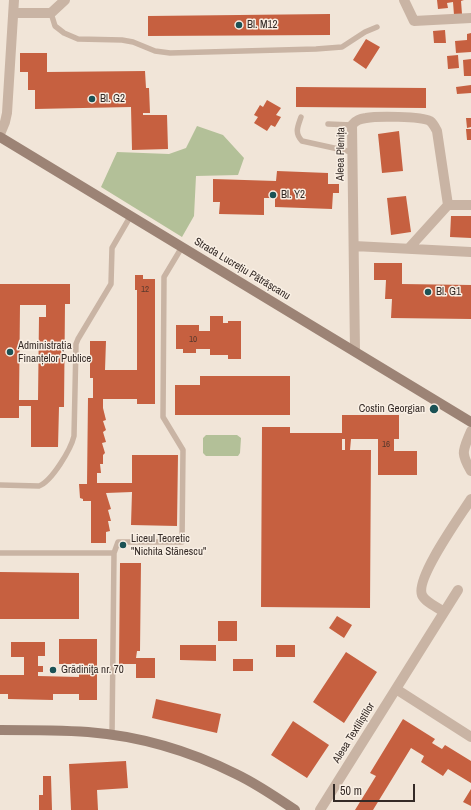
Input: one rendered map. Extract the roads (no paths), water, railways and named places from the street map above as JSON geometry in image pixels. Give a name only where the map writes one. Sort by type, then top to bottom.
[{"type":"main road","name":"Strada Lucrețiu Pătrășcanu","points":[[0,137],[471,422]]},
{"type":"main road","points":[[0,730],[66,731],[112,735],[173,748],[211,762],[245,779],[296,810]]},
{"type":"street","points":[[0,134],[7,112],[14,0]]},
{"type":"street","points":[[14,13],[51,13],[65,0]]},
{"type":"street","points":[[404,0],[414,21],[471,18]]},
{"type":"street","name":"Aleea Plenița","points":[[355,351],[352,125],[355,121],[368,118],[417,118],[430,121],[437,131],[448,205]]},
{"type":"street","points":[[409,248],[448,205],[471,205]]},
{"type":"street","points":[[354,246],[471,252]]},
{"type":"street","points":[[471,432],[464,453],[464,459],[471,471]]},
{"type":"street","points":[[444,612],[424,599],[421,593],[421,586],[434,557],[471,499]]},
{"type":"street","name":"Aleea Textiliștilor","points":[[320,810],[458,590]]},
{"type":"street","points":[[396,689],[471,737]]},
{"type":"lane","points":[[51,13],[55,26],[64,33],[78,39],[122,40],[133,42],[155,51],[170,53],[342,47],[365,32],[377,27]]},
{"type":"lane","points":[[301,117],[296,132],[302,141],[352,152]]},
{"type":"lane","points":[[328,124],[352,125]]},
{"type":"lane","points":[[0,485],[39,486],[44,484],[52,476],[71,445],[74,436],[76,344],[111,284],[112,248],[130,216]]},
{"type":"lane","points":[[112,735],[114,553],[118,542],[182,542],[184,450],[163,416],[164,277],[182,247]]},
{"type":"lane","points":[[0,553],[114,553]]},
{"type":"place","name":"Bl. M12","points":[[239,25]]},
{"type":"place","name":"Bl. G2","points":[[92,99]]},
{"type":"place","name":"Bl. Y2","points":[[273,195]]},
{"type":"place","name":"Bl. G1","points":[[428,292]]},
{"type":"place","name":"Administrația Finanțelor Publice","points":[[10,352]]},
{"type":"place","name":"Costin Georgian","points":[[434,409]]},
{"type":"place","name":"Liceul Teoretic \"Nichita Stănescu\"","points":[[123,545]]},
{"type":"place","name":"Grădiniţa nr. 70","points":[[53,670]]}]
